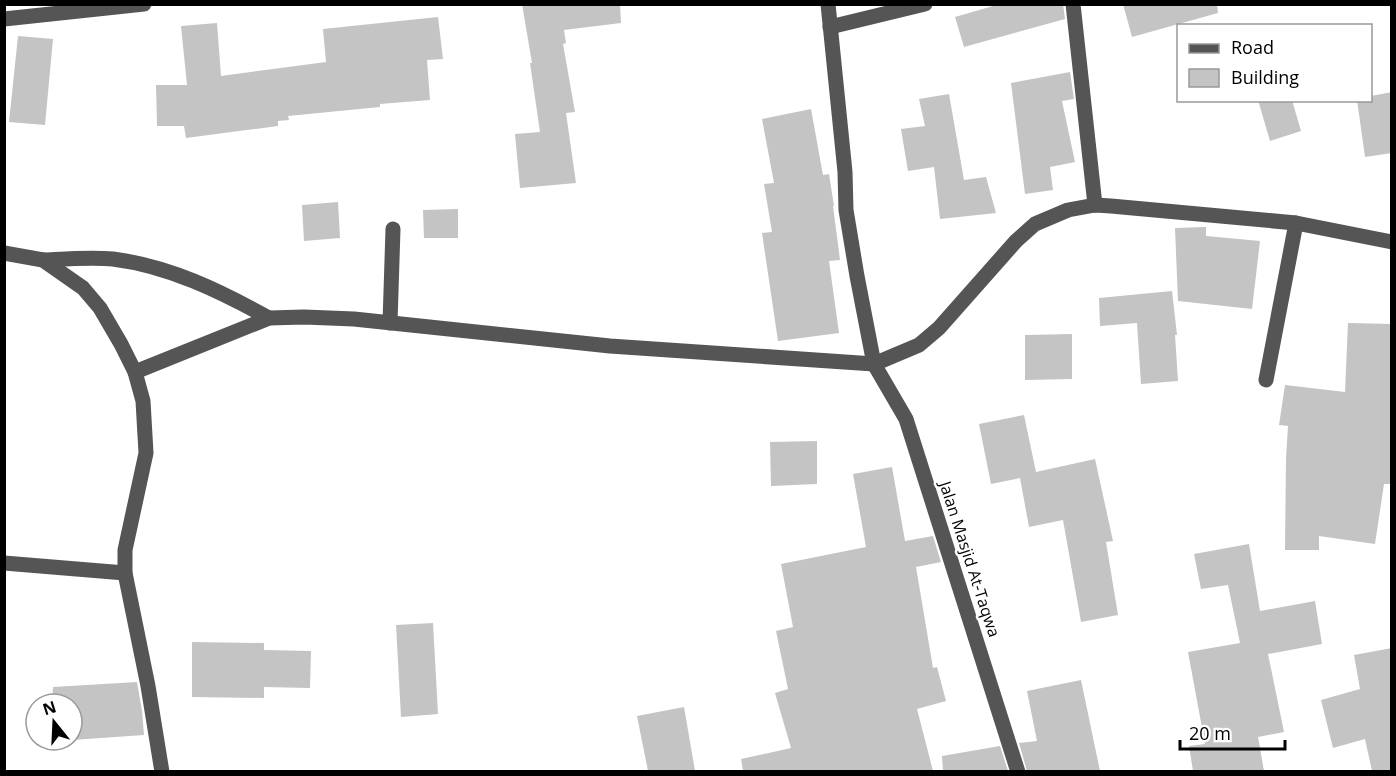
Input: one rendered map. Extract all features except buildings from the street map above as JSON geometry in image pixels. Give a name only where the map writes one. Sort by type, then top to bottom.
[{"type":"street","points":[[4,19],[144,4]]},
{"type":"street","name":"Jalan Masjid At-Taqwa","points":[[828,4],[845,172],[846,210],[874,363],[906,419],[1018,771]]},
{"type":"street","points":[[830,27],[925,4]]},
{"type":"street","points":[[1073,4],[1095,206]]},
{"type":"street","points":[[135,372],[269,318],[304,317],[354,319],[610,346],[874,363],[920,345],[939,328],[1016,241],[1035,224],[1068,210],[1095,206],[1296,223],[1392,242]]},
{"type":"street","points":[[1266,380],[1296,223]]},
{"type":"street","points":[[390,323],[393,229]]},
{"type":"street","points":[[4,253],[42,260],[111,259],[161,268],[225,294],[269,318]]},
{"type":"street","points":[[42,260],[83,288],[100,308],[122,344],[135,372],[143,400],[146,453],[125,550],[125,573],[148,686],[162,771]]},
{"type":"street","points":[[4,563],[125,573]]}]
